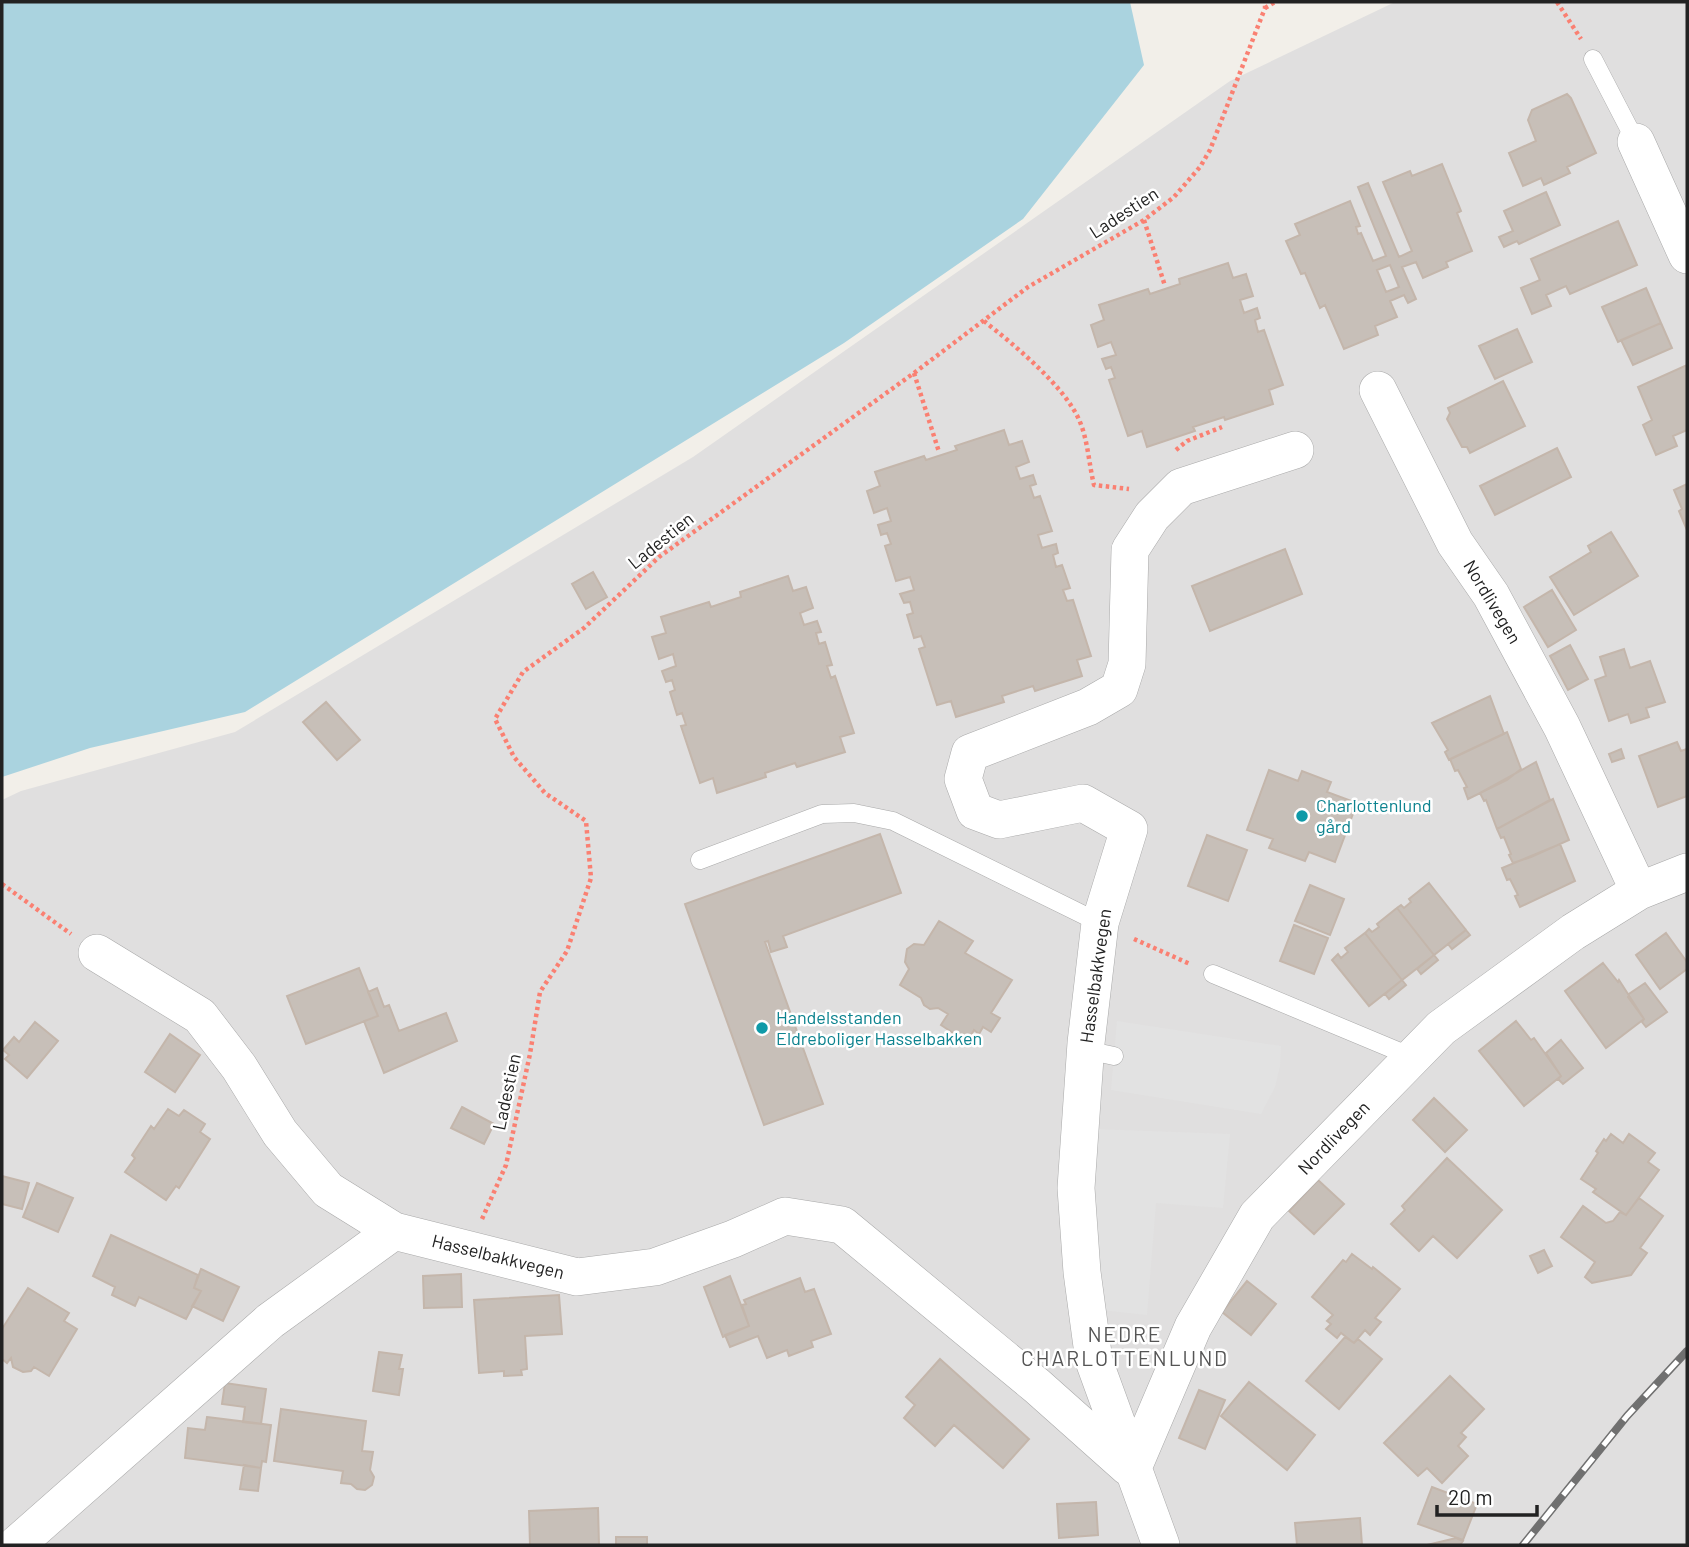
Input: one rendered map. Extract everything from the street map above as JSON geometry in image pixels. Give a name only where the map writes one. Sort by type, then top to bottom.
[{"type":"street","points":[[1636,142],[1687,255]]},
{"type":"street","name":"Nordlivegen","points":[[1378,390],[1455,543],[1491,595],[1562,727],[1639,891]]},
{"type":"street","name":"Hasselbakkvegen","points":[[1161,1545],[1094,1361],[1082,1272],[1076,1188],[1084,1167],[1100,1053],[1100,923],[1129,829],[1083,803],[999,820],[975,811],[963,779],[970,753],[1088,707],[1119,689],[1127,664],[1130,550],[1152,516],[1181,487],[1295,450]]},
{"type":"street","name":"Nordlivegen","points":[[1132,1470],[1193,1327],[1257,1216],[1441,1028],[1562,940],[1639,891],[1687,872]]},
{"type":"street","name":"Hasselbakkvegen","points":[[97,953],[200,1016],[239,1067],[280,1133],[328,1190],[394,1231],[577,1277],[655,1267],[733,1239],[785,1216],[842,1225],[1037,1386],[1132,1470]]},
{"type":"street","points":[[16,1545],[270,1321],[394,1231]]},
{"type":"lane","points":[[1593,59],[1636,142]]},
{"type":"lane","points":[[700,860],[822,814],[854,813],[893,821],[1100,923]]},
{"type":"lane","points":[[1213,974],[1412,1057]]},
{"type":"path","name":"Ladestien","points":[[472,1250],[480,1224],[506,1165],[530,1054],[540,992],[568,951],[591,878],[586,821],[545,793],[514,757],[495,719],[523,672],[584,628],[659,556],[914,373],[1028,287],[1144,220],[1174,197],[1205,158],[1265,8],[1265,2]]},
{"type":"path","points":[[1265,8],[1275,2]]},
{"type":"path","points":[[1557,2],[1593,59]]},
{"type":"path","points":[[1144,220],[1165,286]]},
{"type":"path","points":[[984,321],[1034,364],[1067,400],[1080,422],[1094,485],[1133,490]]},
{"type":"path","points":[[914,373],[939,452]]},
{"type":"path","points":[[2,884],[97,953]]},
{"type":"path","points":[[1100,923],[1213,974]]},
{"type":"shaded area","points":[[1395,2],[1687,2],[1687,1545],[2,1545],[2,800],[21,791],[235,732],[693,457],[1230,81]]},
{"type":"shaded area","points":[[1117,1021],[1281,1046],[1275,1087],[1261,1114],[1111,1090]]},
{"type":"shaded area","points":[[1094,1129],[1230,1134],[1223,1208],[1156,1203],[1147,1315],[1101,1310],[1094,1282]]},
{"type":"water","points":[[2,2],[1130,2],[1144,65],[1023,219],[844,343],[245,712],[90,748],[2,777]]},
{"type":"building","points":[[1567,94],[1596,153],[1567,167],[1570,173],[1544,185],[1541,178],[1523,186],[1509,153],[1536,141],[1528,120],[1532,110]]},
{"type":"building","points":[[1442,164],[1461,211],[1457,213],[1472,251],[1446,262],[1448,267],[1423,278],[1416,262],[1402,267],[1416,299],[1408,303],[1404,295],[1390,301],[1397,317],[1375,326],[1378,335],[1344,349],[1325,305],[1320,308],[1305,273],[1301,274],[1286,241],[1300,235],[1295,224],[1350,201],[1360,226],[1356,227],[1358,234],[1361,233],[1373,261],[1386,256],[1358,187],[1368,183],[1399,257],[1412,251],[1383,182],[1410,171],[1412,176]],"holes":[[[1390,265],[1399,287],[1386,292],[1377,270]]]},
{"type":"building","points":[[1546,192],[1560,225],[1519,244],[1517,241],[1504,247],[1499,237],[1513,231],[1504,211]]},
{"type":"building","points":[[1618,221],[1637,265],[1570,294],[1566,286],[1546,295],[1551,306],[1532,314],[1521,288],[1540,280],[1531,259]]},
{"type":"building","points":[[1228,263],[1233,278],[1246,274],[1253,296],[1240,300],[1244,313],[1257,308],[1260,318],[1255,320],[1258,332],[1264,330],[1283,385],[1269,390],[1273,404],[1225,420],[1224,417],[1193,427],[1195,431],[1147,447],[1142,431],[1128,436],[1109,380],[1115,378],[1111,367],[1106,369],[1102,359],[1116,355],[1111,342],[1098,347],[1091,325],[1104,320],[1099,305],[1148,289],[1150,294],[1180,284],[1179,279]]},
{"type":"building","points":[[1646,288],[1661,323],[1618,342],[1602,307]]},
{"type":"building","points":[[1661,323],[1672,348],[1633,365],[1621,340]]},
{"type":"building","points":[[1517,329],[1532,362],[1495,379],[1479,346]]},
{"type":"building","points":[[1687,365],[1687,430],[1673,436],[1677,446],[1656,455],[1643,425],[1652,420],[1638,387]]},
{"type":"building","points":[[1503,381],[1525,426],[1470,453],[1467,447],[1462,447],[1447,419],[1450,413],[1448,408]]},
{"type":"building","points":[[1004,430],[1009,445],[1022,441],[1029,462],[1016,467],[1020,479],[1033,475],[1036,484],[1030,486],[1034,498],[1040,496],[1052,531],[1038,535],[1042,548],[1056,544],[1058,553],[1053,555],[1056,567],[1062,565],[1070,588],[1063,590],[1067,601],[1073,600],[1091,656],[1077,660],[1082,676],[1035,691],[1033,686],[1002,696],[1004,702],[956,717],[951,701],[937,705],[919,649],[925,647],[921,636],[914,638],[907,615],[913,613],[910,602],[904,603],[900,594],[914,590],[910,577],[896,581],[885,546],[891,544],[887,533],[881,535],[878,525],[891,521],[887,508],[874,513],[867,491],[880,486],[875,472],[924,456],[926,460],[957,450],[955,446]]},
{"type":"building","points":[[1557,448],[1571,477],[1495,515],[1480,486]]},
{"type":"building","points":[[1687,484],[1687,530],[1674,490]]},
{"type":"building","points":[[1611,532],[1638,576],[1574,615],[1550,577],[1591,552],[1588,546]]},
{"type":"building","points":[[1285,549],[1302,594],[1210,631],[1192,586]]},
{"type":"building","points":[[593,572],[607,597],[586,609],[572,584]]},
{"type":"building","points":[[788,576],[793,591],[806,587],[813,608],[800,613],[804,625],[817,621],[821,632],[816,633],[819,644],[825,642],[832,665],[827,666],[831,678],[835,676],[854,733],[840,737],[845,752],[797,767],[795,763],[765,773],[766,777],[717,793],[713,778],[700,783],[681,726],[686,725],[682,713],[677,715],[670,692],[675,690],[672,680],[666,682],[662,671],[676,666],[673,654],[659,659],[652,637],[666,633],[661,617],[709,602],[711,607],[741,597],[740,592]]},
{"type":"building","points":[[1552,590],[1576,630],[1548,647],[1524,607]]},
{"type":"building","points":[[1570,645],[1588,679],[1568,690],[1550,656]]},
{"type":"building","points":[[1624,649],[1630,668],[1650,661],[1665,702],[1646,708],[1649,717],[1631,723],[1628,714],[1609,721],[1595,680],[1606,676],[1600,657]]},
{"type":"building","points":[[1490,696],[1504,734],[1449,760],[1445,752],[1448,750],[1432,723]]},
{"type":"building","points":[[326,702],[360,740],[337,760],[303,722]]},
{"type":"building","points":[[1507,732],[1521,769],[1507,780],[1468,799],[1464,788],[1467,787],[1450,759]]},
{"type":"building","points":[[1677,742],[1681,751],[1687,749],[1687,796],[1658,807],[1639,756]]},
{"type":"building","points":[[1621,749],[1624,758],[1612,762],[1609,754]]},
{"type":"building","points":[[1536,762],[1550,800],[1497,829],[1486,800],[1484,801],[1480,793]]},
{"type":"building","name":"Charlottenlund gård","points":[[1269,770],[1298,781],[1302,771],[1331,782],[1327,792],[1357,803],[1335,862],[1309,852],[1305,861],[1269,848],[1273,839],[1247,830]]},
{"type":"building","points":[[1553,799],[1569,840],[1513,863],[1504,837],[1501,838],[1497,829]]},
{"type":"building","name":"Handelsstanden Eldreboliger Hasselbakken","points":[[880,834],[901,893],[783,936],[787,947],[771,952],[768,941],[765,942],[823,1104],[764,1125],[685,904]]},
{"type":"building","points":[[1207,835],[1247,850],[1228,901],[1188,886]]},
{"type":"building","points":[[1560,844],[1575,881],[1520,907],[1515,896],[1518,895],[1502,868]]},
{"type":"building","points":[[1429,883],[1466,930],[1434,955],[1397,908],[1401,905],[1404,908],[1411,902],[1409,899]]},
{"type":"building","points":[[1310,885],[1344,899],[1330,935],[1295,921]]},
{"type":"building","points":[[1397,908],[1434,955],[1402,980],[1365,933],[1369,929],[1372,932],[1379,927],[1377,924]]},
{"type":"building","points":[[939,921],[973,941],[965,953],[1012,980],[991,1013],[1000,1018],[991,1032],[983,1027],[979,1034],[974,1030],[967,1042],[941,1025],[948,1014],[938,1008],[930,1009],[924,1005],[921,998],[900,985],[909,969],[905,962],[907,949],[914,944],[924,945]]},
{"type":"building","points":[[1294,925],[1328,938],[1314,974],[1280,961]]},
{"type":"building","points":[[1466,930],[1470,935],[1452,949],[1448,944]]},
{"type":"building","points":[[1365,933],[1402,980],[1369,1006],[1332,960],[1338,954],[1341,958],[1348,952],[1345,948]]},
{"type":"building","points":[[1666,933],[1687,962],[1687,969],[1660,989],[1636,955]]},
{"type":"building","points":[[1434,955],[1438,960],[1421,974],[1417,969]]},
{"type":"building","points":[[1603,963],[1618,982],[1619,980],[1644,1019],[1606,1048],[1565,991]]},
{"type":"building","points":[[359,968],[378,1016],[306,1044],[287,996]]},
{"type":"building","points":[[1402,980],[1406,985],[1389,999],[1385,994]]},
{"type":"building","points":[[1645,983],[1667,1012],[1646,1027],[1642,1022],[1644,1019],[1628,997]]},
{"type":"building","points":[[377,988],[384,1007],[389,1005],[399,1031],[446,1013],[457,1041],[384,1073],[364,1021],[378,1016],[368,992]]},
{"type":"building","points":[[1516,1021],[1531,1040],[1534,1038],[1561,1076],[1524,1106],[1479,1051]]},
{"type":"building","points":[[35,1022],[58,1041],[27,1078],[5,1059],[9,1055],[3,1050],[14,1037],[19,1042]]},
{"type":"building","points":[[170,1034],[200,1055],[175,1092],[145,1072]]},
{"type":"building","points":[[1561,1040],[1583,1068],[1563,1084],[1546,1053]]},
{"type":"building","points":[[1434,1098],[1467,1130],[1445,1152],[1413,1120]]},
{"type":"building","points":[[462,1107],[494,1124],[484,1144],[451,1128]]},
{"type":"building","points":[[168,1109],[179,1116],[184,1110],[205,1124],[200,1132],[210,1139],[179,1188],[176,1186],[166,1200],[125,1172],[135,1158],[132,1155],[151,1126],[154,1129]]},
{"type":"building","points":[[1611,1134],[1623,1143],[1629,1134],[1655,1153],[1648,1162],[1659,1170],[1626,1215],[1593,1192],[1596,1189],[1581,1179],[1604,1139],[1606,1141]]},
{"type":"building","points":[[1447,1158],[1502,1210],[1457,1258],[1433,1236],[1419,1251],[1391,1224],[1405,1210],[1402,1206]]},
{"type":"building","points":[[2,1176],[29,1183],[22,1209],[2,1204]]},
{"type":"building","points":[[1318,1180],[1344,1204],[1314,1234],[1289,1211]]},
{"type":"building","points":[[37,1183],[73,1198],[58,1232],[23,1217]]},
{"type":"building","points":[[1639,1198],[1663,1216],[1640,1248],[1647,1253],[1631,1275],[1592,1283],[1585,1277],[1595,1262],[1561,1237],[1583,1206],[1606,1223],[1613,1221],[1620,1212],[1626,1215]]},
{"type":"building","points":[[111,1235],[198,1275],[194,1288],[201,1291],[186,1319],[139,1297],[135,1306],[112,1295],[115,1287],[93,1276]]},
{"type":"building","points":[[1544,1250],[1552,1266],[1538,1273],[1530,1256]]},
{"type":"building","points":[[1352,1254],[1400,1289],[1375,1318],[1381,1322],[1370,1335],[1365,1330],[1354,1343],[1341,1333],[1337,1338],[1326,1329],[1331,1324],[1327,1321],[1333,1315],[1312,1297],[1343,1260],[1346,1262]]},
{"type":"building","points":[[201,1269],[239,1287],[223,1321],[192,1306],[201,1291],[194,1288]]},
{"type":"building","points":[[461,1274],[462,1307],[424,1308],[423,1276]]},
{"type":"building","points":[[730,1276],[749,1326],[723,1337],[704,1287]]},
{"type":"building","points":[[800,1278],[805,1292],[814,1289],[831,1334],[811,1341],[813,1347],[789,1356],[787,1350],[767,1358],[758,1336],[730,1347],[725,1335],[749,1326],[742,1305],[746,1304],[744,1300]]},
{"type":"building","points":[[1247,1281],[1276,1304],[1251,1335],[1222,1312]]},
{"type":"building","points":[[28,1288],[69,1313],[64,1321],[77,1329],[49,1376],[34,1367],[31,1371],[23,1372],[13,1367],[11,1358],[7,1363],[2,1359],[2,1329]]},
{"type":"building","points":[[559,1295],[562,1334],[525,1336],[527,1369],[521,1370],[522,1375],[504,1376],[504,1371],[479,1373],[474,1300]]},
{"type":"building","points":[[1345,1337],[1354,1343],[1358,1339],[1382,1359],[1339,1409],[1306,1381]]},
{"type":"building","points":[[379,1352],[402,1355],[399,1395],[373,1391]]},
{"type":"building","points":[[940,1359],[1029,1439],[1003,1468],[954,1425],[935,1446],[904,1418],[915,1405],[906,1397]]},
{"type":"building","points":[[1450,1376],[1484,1409],[1461,1433],[1466,1437],[1458,1446],[1468,1456],[1442,1483],[1427,1468],[1418,1476],[1384,1443]]},
{"type":"building","points":[[1249,1382],[1315,1435],[1287,1470],[1221,1416]]},
{"type":"building","points":[[225,1383],[266,1389],[261,1424],[243,1422],[245,1407],[222,1404]]},
{"type":"building","points":[[1199,1390],[1225,1400],[1205,1449],[1179,1438]]},
{"type":"building","points":[[281,1409],[366,1421],[362,1451],[373,1452],[370,1470],[374,1477],[372,1485],[365,1490],[357,1489],[351,1484],[341,1483],[343,1471],[274,1461]]},
{"type":"building","points":[[207,1417],[271,1425],[266,1462],[262,1461],[261,1468],[185,1458],[188,1428],[205,1430]]},
{"type":"building","points":[[244,1465],[261,1468],[258,1491],[240,1489]]},
{"type":"building","points":[[1432,1487],[1477,1504],[1463,1540],[1418,1524]]},
{"type":"building","points":[[1096,1502],[1098,1535],[1059,1538],[1057,1504]]},
{"type":"building","points":[[598,1508],[599,1545],[530,1545],[529,1511]]},
{"type":"building","points":[[1360,1518],[1362,1545],[1297,1545],[1295,1523]]},
{"type":"building","points":[[616,1537],[647,1537],[647,1545],[616,1545]]},
{"type":"building","points":[[1456,1538],[1463,1541],[1460,1545],[1427,1545]]},
{"type":"railway","points":[[1523,1545],[1627,1416],[1687,1351]]},
{"type":"place","name":"Charlottenlund gård","points":[[1302,816]]},
{"type":"place","name":"Handelsstanden Eldreboliger Hasselbakken","points":[[762,1028]]},
{"type":"district","name":"NEDRE CHARLOTTENLUND","points":[[1125,1347]]}]
